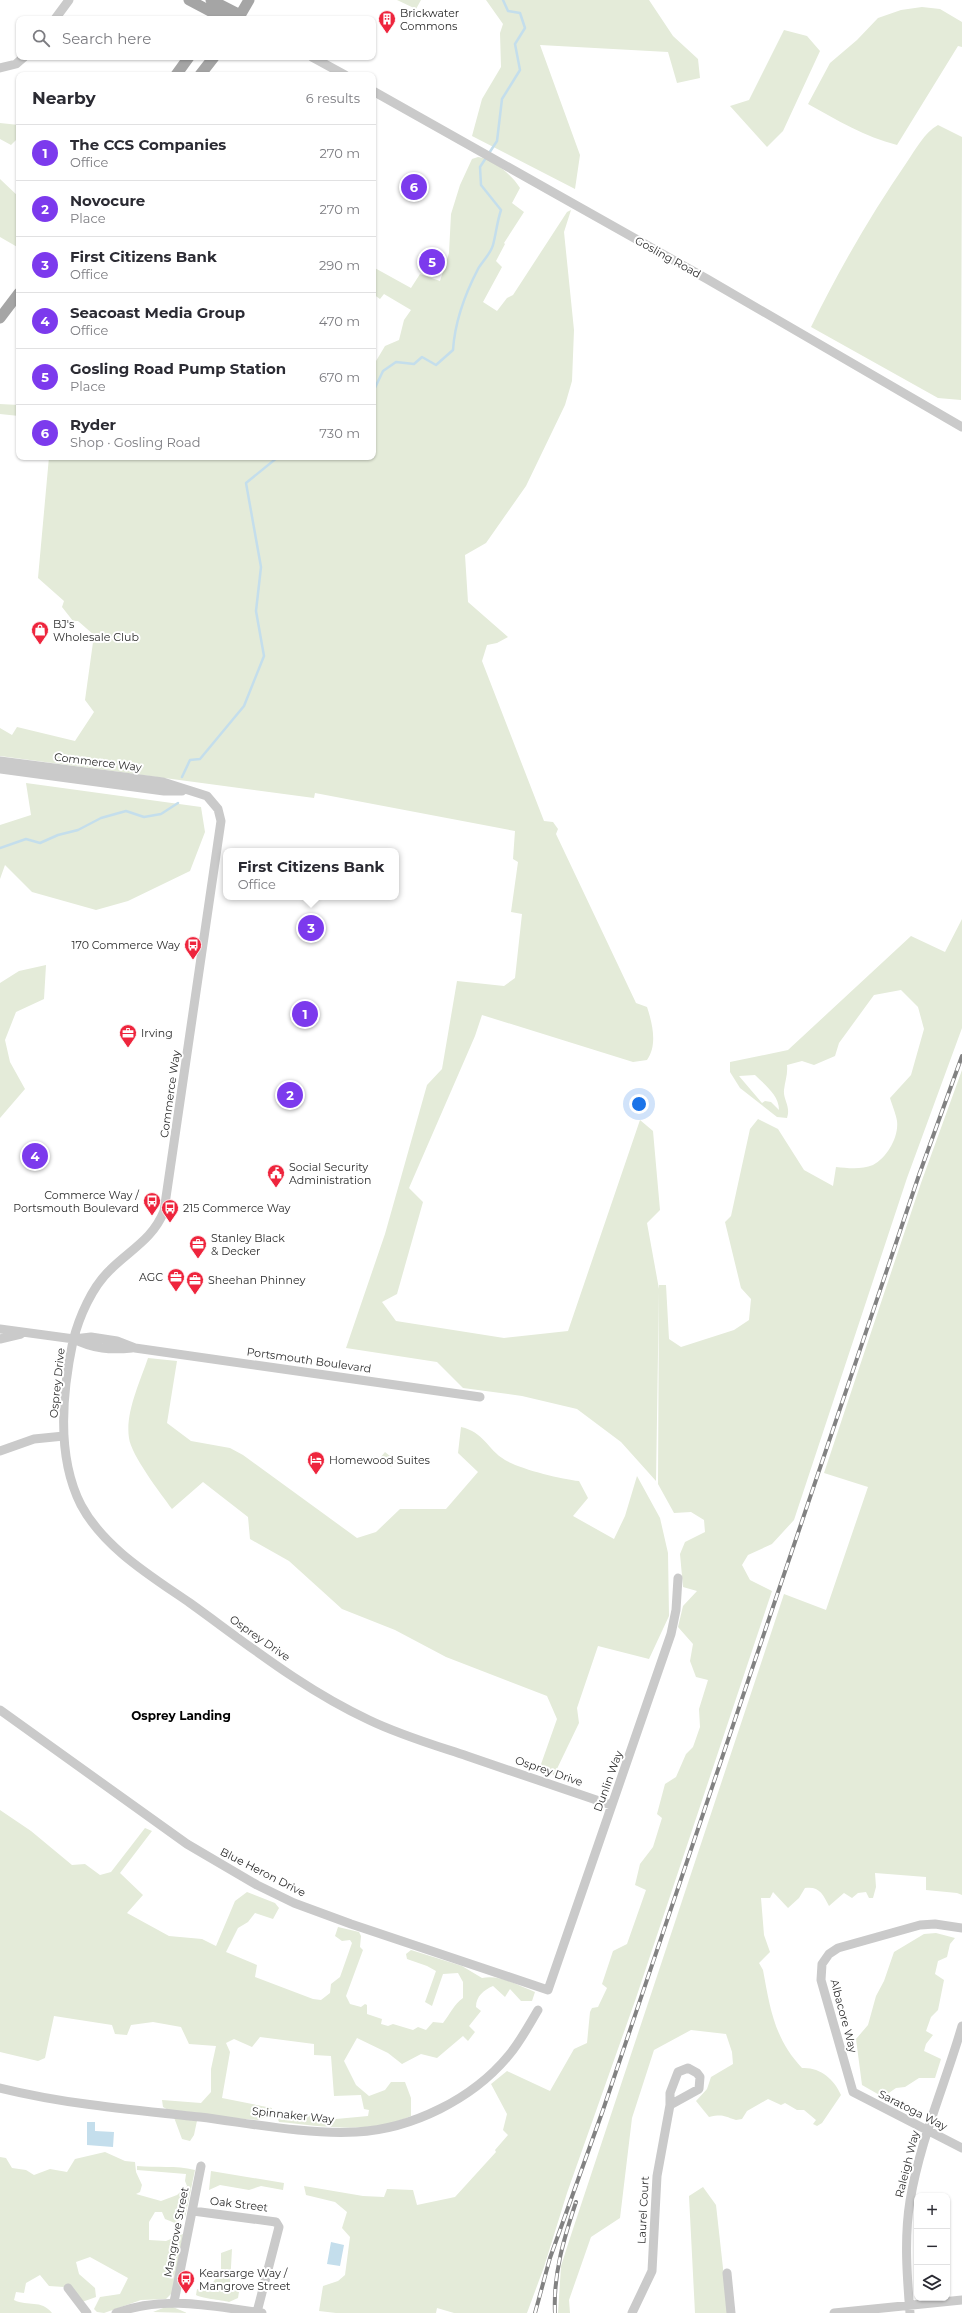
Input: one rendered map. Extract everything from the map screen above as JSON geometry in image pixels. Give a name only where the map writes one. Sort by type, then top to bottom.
[{"type":"main road","points":[[189,0],[235,16]]},
{"type":"main road","points":[[211,0],[222,12]]},
{"type":"main road","points":[[242,16],[249,0]]},
{"type":"main road","points":[[178,72],[187,60]]},
{"type":"main road","points":[[202,72],[212,60]]},
{"type":"main road","points":[[0,318],[16,297]]},
{"type":"street","points":[[57,16],[69,0]]},
{"type":"street","points":[[0,68],[16,64],[21,60]]},
{"type":"street","points":[[317,60],[339,72]]},
{"type":"street","name":"Gosling Road","points":[[376,93],[707,278],[962,426]]},
{"type":"street","name":"Commerce Way","points":[[0,761],[163,782],[207,796],[215,804],[220,815],[221,827],[166,1204],[161,1220],[148,1238],[109,1270],[98,1284],[87,1304],[74,1339]]},
{"type":"street","name":"Commerce Way","points":[[0,769],[164,790],[191,791]]},
{"type":"street","name":"Portsmouth Boulevard","points":[[0,1329],[22,1334],[74,1339],[88,1346],[113,1350],[135,1348],[480,1397]]},
{"type":"street","name":"Portsmouth Boulevard","points":[[0,1339],[22,1334]]},
{"type":"street","name":"Osprey Drive","points":[[74,1339],[65,1400],[64,1436],[68,1464],[77,1495],[85,1511],[105,1536],[161,1583],[293,1676],[358,1715],[382,1726],[611,1805]]},
{"type":"street","points":[[0,1451],[34,1439],[64,1436]]},
{"type":"street","name":"Dunlin Way","points":[[548,1990],[670,1634],[676,1610],[678,1578]]},
{"type":"street","name":"Blue Heron Drive","points":[[0,1710],[187,1844],[257,1885],[294,1903],[351,1924],[548,1990]]},
{"type":"street","name":"Albacore Way","points":[[853,2092],[821,1980],[822,1964],[829,1954],[838,1948],[927,1924],[962,1928]]},
{"type":"street","name":"Spinnaker Way","points":[[0,2088],[72,2101],[312,2130],[348,2132],[377,2130],[427,2114],[475,2086],[509,2055],[538,2010]]},
{"type":"street","name":"Raleigh Way","points":[[909,2309],[906,2268],[907,2223],[913,2185],[927,2131],[962,2026]]},
{"type":"street","name":"Saratoga Way","points":[[853,2092],[962,2148]]},
{"type":"street","name":"Laurel Court","points":[[632,2313],[652,2271],[657,2176],[670,2105]]},
{"type":"street","name":"Mangrove Street","points":[[174,2302],[201,2166]]},
{"type":"street","name":"Oak Street","points":[[193,2211],[248,2219],[271,2220],[276,2222],[279,2227],[260,2313]]},
{"type":"street","points":[[727,2273],[731,2313]]},
{"type":"street","points":[[68,2288],[87,2313]]},
{"type":"street","points":[[834,2313],[909,2309],[962,2300]]},
{"type":"street","points":[[116,2313],[145,2304],[174,2302],[260,2313]]},
{"type":"green space","points":[[397,0],[421,0],[416,9]]},
{"type":"green space","points":[[486,0],[649,0],[673,36],[698,59],[700,78],[677,83],[668,52],[540,45],[580,155],[575,189],[472,136],[482,99],[501,67],[500,33],[503,24]]},
{"type":"green space","points":[[922,7],[940,9],[962,22],[962,47],[958,46],[897,145],[862,133],[808,104],[830,63],[857,40],[878,18],[901,10]]},
{"type":"green space","points":[[784,30],[807,36],[820,51],[783,131],[767,147],[730,106],[749,100]]},
{"type":"green space","points":[[0,123],[16,125],[16,140],[11,145],[0,139]]},
{"type":"green space","points":[[938,125],[962,137],[961,400],[938,398],[811,327],[844,263],[868,222],[921,142],[933,128]]},
{"type":"green space","points":[[478,157],[484,158],[496,164],[517,183],[520,188],[512,203],[524,212],[504,243],[505,244],[496,261],[502,267],[483,302],[497,311],[507,298],[513,295],[567,212],[571,210],[564,232],[574,330],[572,381],[565,405],[526,486],[486,543],[465,555],[468,602],[508,637],[497,643],[487,645],[482,661],[544,821],[553,822],[558,829],[556,834],[636,1003],[647,1007],[651,1020],[653,1041],[647,1060],[633,1062],[482,1015],[475,1036],[409,1188],[423,1202],[397,1294],[382,1302],[396,1321],[504,1338],[568,1331],[640,1120],[653,1131],[660,1210],[647,1223],[659,1289],[656,1481],[621,1442],[577,1409],[522,1396],[463,1388],[437,1362],[346,1348],[385,1234],[427,1085],[442,1069],[457,981],[504,986],[515,978],[522,914],[511,912],[518,862],[513,859],[515,831],[315,793],[314,798],[0,756],[0,728],[12,735],[17,727],[75,741],[94,712],[85,700],[94,635],[78,621],[73,621],[62,607],[64,601],[38,578],[49,460],[376,460],[376,361],[385,346],[399,340],[404,320],[411,310],[384,294],[380,299],[376,296],[376,269],[411,288],[420,274],[440,281],[449,253],[451,214],[460,185],[472,159]]},
{"type":"green space","points":[[0,179],[16,194],[16,246],[0,237]]},
{"type":"green space","points":[[0,404],[16,405],[16,416],[0,414]]},
{"type":"green space","points":[[26,783],[201,807],[205,832],[190,871],[128,901],[96,910],[32,892],[5,865],[0,879],[0,825],[31,815]]},
{"type":"green space","points":[[962,919],[962,1028],[907,1178],[794,1520],[772,1544],[748,1555],[742,1565],[750,1580],[772,1591],[636,1998],[567,2193],[544,2267],[527,2313],[454,2313],[437,2308],[436,2313],[336,2313],[319,2311],[323,2286],[338,2281],[345,2275],[350,2237],[342,2228],[347,2212],[335,2202],[306,2195],[304,2186],[363,2196],[384,2197],[387,2189],[413,2190],[417,2205],[455,2197],[496,2152],[495,2150],[508,2135],[503,2130],[507,2114],[491,2084],[507,2071],[550,2091],[574,2049],[587,2043],[590,2012],[592,2008],[598,2007],[607,1988],[602,1984],[613,1951],[627,1944],[646,1890],[635,1885],[640,1864],[653,1847],[662,1818],[657,1814],[665,1784],[676,1777],[686,1754],[693,1747],[700,1727],[699,1709],[708,1680],[696,1677],[690,1661],[693,1644],[678,1627],[683,1606],[697,1591],[683,1587],[680,1554],[685,1542],[705,1532],[704,1520],[691,1512],[674,1513],[658,1484],[659,1285],[666,1285],[669,1339],[681,1347],[734,1330],[749,1320],[751,1299],[741,1288],[725,1222],[731,1216],[750,1129],[758,1119],[778,1129],[804,1170],[833,1186],[836,1167],[859,1168],[873,1165],[883,1157],[894,1140],[897,1121],[890,1098],[911,1075],[924,1029],[918,1007],[901,990],[874,995],[839,1043],[835,1056],[814,1065],[802,1061],[787,1065],[784,1094],[788,1107],[787,1118],[777,1117],[740,1088],[730,1072],[730,1062],[788,1050],[911,936],[945,952]],"holes":[[[755,1075],[774,1095],[777,1100],[779,1110],[771,1102],[765,1101],[762,1103],[739,1076]]]},
{"type":"green space","points":[[46,965],[44,999],[16,1012],[5,1040],[10,1062],[25,1089],[0,1118],[0,983],[19,971]]},
{"type":"green space","points":[[962,1070],[962,1895],[957,1893],[926,1890],[926,1877],[875,1873],[876,1887],[873,1898],[869,1898],[866,1892],[858,1893],[852,1898],[844,1893],[829,1906],[820,1892],[814,1888],[805,1888],[799,1898],[788,1908],[773,1892],[770,1898],[761,1898],[764,1935],[770,1952],[759,1963],[763,1970],[771,2010],[779,2034],[793,2057],[802,2068],[809,2068],[826,2075],[841,2095],[822,2123],[817,2126],[813,2124],[816,2120],[804,2110],[797,2110],[785,2103],[781,2105],[768,2099],[747,2111],[742,2119],[736,2120],[720,2116],[709,2117],[696,2101],[707,2089],[711,2077],[733,2064],[732,2052],[726,2034],[691,2030],[654,2050],[632,2118],[620,2218],[591,2237],[569,2300],[570,2313],[558,2313],[561,2266],[784,1594],[826,1610],[868,1487],[824,1473],[921,1183]]},
{"type":"green space","points":[[148,1358],[177,1361],[167,1423],[191,1441],[230,1448],[243,1455],[357,1538],[376,1532],[400,1509],[446,1509],[478,1472],[458,1453],[461,1427],[469,1429],[475,1433],[499,1456],[520,1467],[579,1481],[588,1498],[573,1516],[614,1539],[625,1516],[637,1476],[660,1518],[668,1553],[669,1616],[649,1659],[598,1646],[577,1708],[579,1723],[554,1775],[540,1767],[557,1719],[547,1696],[446,1657],[395,1630],[342,1609],[289,1561],[250,1539],[248,1517],[203,1482],[172,1509],[141,1464],[135,1454],[129,1438],[128,1428],[131,1408]]},
{"type":"green space","points":[[385,1452],[396,1461],[391,1467],[380,1458]]},
{"type":"green space","points":[[0,1810],[31,1831],[72,1865],[85,1864],[100,1875],[111,1872],[145,1828],[152,1831],[120,1873],[143,1895],[127,1913],[169,1936],[202,1939],[216,1946],[235,1901],[247,1892],[275,1903],[279,1908],[273,1919],[255,1913],[248,1922],[238,1928],[226,1952],[257,1965],[255,1977],[313,1999],[321,2000],[330,1993],[331,1984],[340,1977],[352,1943],[350,1940],[342,1941],[335,1936],[338,1927],[359,1932],[361,1936],[360,1947],[363,1950],[346,1996],[350,2004],[361,2007],[365,2004],[367,2005],[367,2014],[382,2019],[381,2024],[388,2026],[393,2024],[413,2030],[418,2027],[426,2030],[433,2022],[443,2023],[455,2006],[463,1998],[463,1982],[458,1973],[443,1974],[432,2006],[425,2002],[436,1971],[407,1959],[406,1954],[411,1950],[462,1966],[482,1978],[489,1977],[502,1979],[535,1992],[532,2001],[521,2001],[510,1989],[505,1997],[493,1986],[487,1989],[481,1994],[476,2003],[476,2007],[481,2011],[469,2026],[475,2032],[468,2041],[463,2036],[437,2058],[421,2054],[402,2064],[388,2053],[357,2038],[344,2061],[356,2085],[369,2096],[385,2090],[391,2082],[405,2082],[411,2098],[411,2116],[379,2126],[346,2128],[279,2122],[277,2117],[280,2112],[336,2119],[368,2116],[369,2110],[364,2109],[361,2095],[334,2096],[331,2056],[314,2055],[314,2044],[260,2037],[252,2047],[234,2039],[226,2043],[230,2052],[222,2098],[272,2108],[270,2115],[258,2120],[198,2116],[194,2135],[190,2141],[182,2139],[172,2112],[163,2107],[162,2100],[201,2103],[211,2092],[211,2069],[216,2046],[189,2044],[181,2027],[153,2022],[131,2025],[127,2035],[115,2034],[112,2025],[54,2016],[45,2058],[38,2061],[0,2052]]},
{"type":"green space","points":[[936,1933],[955,1938],[950,1944],[947,1957],[938,1961],[935,1974],[944,1980],[938,2010],[931,2017],[926,2031],[933,2035],[926,2044],[924,2051],[941,2059],[935,2078],[919,2078],[905,2087],[896,2088],[883,2097],[862,2085],[856,2039],[868,2025],[876,1996],[884,1981],[894,1952],[924,1934]]},
{"type":"green space","points":[[105,2152],[125,2161],[135,2162],[136,2172],[142,2185],[140,2192],[136,2194],[161,2201],[177,2195],[187,2186],[185,2181],[186,2174],[137,2170],[137,2166],[195,2170],[185,2218],[175,2223],[165,2219],[162,2212],[155,2212],[149,2222],[149,2240],[166,2241],[183,2234],[174,2291],[166,2299],[141,2300],[104,2313],[97,2312],[94,2309],[100,2297],[120,2294],[128,2278],[90,2257],[76,2262],[79,2274],[95,2288],[96,2297],[82,2302],[64,2287],[49,2286],[40,2275],[26,2283],[24,2293],[16,2292],[14,2300],[43,2306],[52,2313],[0,2313],[0,2157],[6,2158],[12,2168],[26,2170],[34,2175],[50,2169],[67,2172],[75,2159]]},
{"type":"green space","points":[[211,2171],[284,2183],[283,2190],[261,2186],[249,2190],[220,2185],[209,2190]]},
{"type":"green space","points":[[703,2187],[716,2205],[728,2313],[695,2313],[689,2196]]},
{"type":"green space","points":[[232,2249],[230,2285],[239,2292],[238,2298],[229,2302],[196,2295],[197,2289],[207,2290],[221,2272],[221,2253]]},
{"type":"green space","points":[[173,2307],[187,2313],[153,2312],[163,2308]]},
{"type":"water","points":[[87,2122],[95,2122],[95,2131],[114,2132],[113,2147],[87,2145]]},
{"type":"water","points":[[331,2242],[344,2245],[340,2266],[327,2264]]},
{"type":"waterway","points":[[376,386],[383,371],[396,362],[414,364],[422,357],[436,365],[453,350],[458,318],[465,298],[478,269],[493,245],[501,210],[481,185],[480,167],[497,141],[502,99],[520,70],[515,44],[525,28],[520,13],[508,11],[503,0]]},
{"type":"waterway","points":[[182,777],[190,760],[200,759],[244,706],[264,656],[256,611],[261,567],[246,483],[274,460]]},
{"type":"waterway","points":[[0,848],[26,839],[40,843],[58,835],[78,830],[101,818],[126,811],[144,817],[161,814],[178,803]]},
{"type":"railway","points":[[535,2313],[550,2258],[603,2110],[919,1175],[962,1056]]},
{"type":"railway","points":[[555,2313],[556,2284],[560,2256],[576,2202]]},
{"type":"place","name":"Brickwater Commons","points":[[387,34]]},
{"type":"place","name":"Ryder","points":[[414,187]]},
{"type":"place","name":"Gosling Road Pump Station","points":[[432,262]]},
{"type":"place","name":"BJ's Wholesale Club","points":[[40,645]]},
{"type":"place","name":"First Citizens Bank","points":[[311,928]]},
{"type":"place","name":"170 Commerce Way","points":[[193,960]]},
{"type":"place","name":"The CCS Companies","points":[[305,1014]]},
{"type":"place","name":"Irving","points":[[128,1048]]},
{"type":"place","name":"Novocure","points":[[290,1095]]},
{"type":"place","name":"Seacoast Media Group","points":[[35,1156]]},
{"type":"place","name":"Social Security Administration","points":[[276,1188]]},
{"type":"place","name":"Commerce Way / Portsmouth Boulevard","points":[[152,1216]]},
{"type":"place","name":"215 Commerce Way","points":[[170,1223]]},
{"type":"place","name":"Stanley Black & Decker","points":[[198,1259]]},
{"type":"place","name":"AGC","points":[[176,1292]]},
{"type":"place","name":"Sheehan Phinney","points":[[195,1295]]},
{"type":"place","name":"Homewood Suites","points":[[316,1475]]},
{"type":"place","name":"Kearsarge Way / Mangrove Street","points":[[186,2294]]},
{"type":"district","name":"Osprey Landing","points":[[181,1716]]}]
